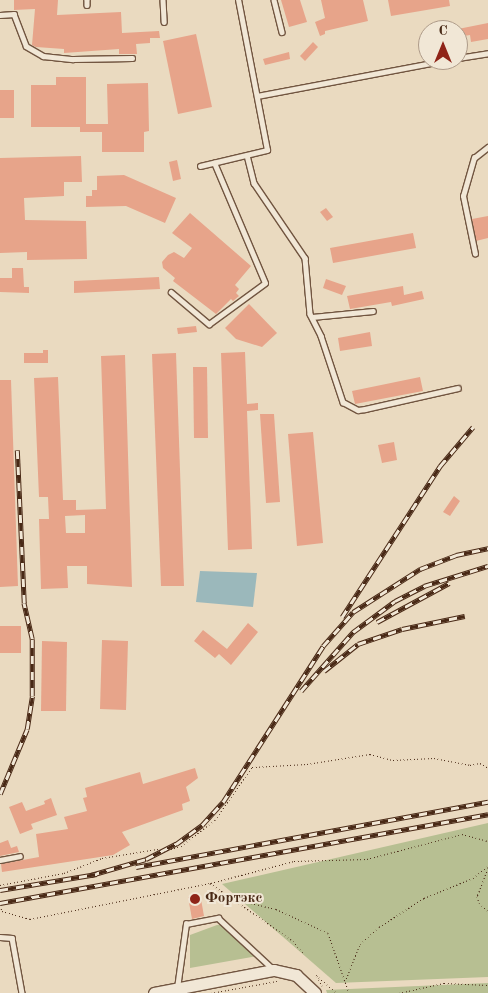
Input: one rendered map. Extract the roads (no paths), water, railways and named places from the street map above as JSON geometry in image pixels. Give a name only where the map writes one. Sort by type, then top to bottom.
[{"type":"main road","points":[[154,993],[274,970],[296,975],[315,993]]},
{"type":"lane","points":[[163,0],[164,22]]},
{"type":"lane","points":[[200,166],[267,150],[238,0]]},
{"type":"lane","points":[[274,0],[282,32]]},
{"type":"lane","points":[[0,15],[14,14],[26,46],[44,56],[73,59],[132,58]]},
{"type":"lane","points":[[468,56],[488,53]]},
{"type":"lane","points":[[257,96],[418,66]]},
{"type":"lane","points":[[475,254],[463,196],[474,158],[488,147]]},
{"type":"lane","points":[[247,155],[254,183],[305,258],[312,316],[322,336],[337,390],[346,405],[365,409],[458,388]]},
{"type":"lane","points":[[171,292],[209,324],[265,283],[214,163]]},
{"type":"lane","points":[[312,316],[373,312]]},
{"type":"lane","points":[[0,860],[20,856]]},
{"type":"lane","points":[[177,988],[186,924],[218,918],[274,970]]},
{"type":"lane","points":[[0,937],[12,938],[22,993]]},
{"type":"water","points":[[200,571],[257,573],[253,607],[196,602]]},
{"type":"railway","points":[[342,617],[440,466],[473,427]]},
{"type":"railway","points":[[0,794],[27,729],[32,696],[32,639],[24,603],[17,450]]},
{"type":"railway","points":[[91,875],[146,859],[176,844],[202,825],[223,802],[323,646],[353,612],[420,569],[456,555],[488,548]]},
{"type":"railway","points":[[301,691],[353,632],[395,601],[424,586],[488,566]]},
{"type":"railway","points":[[377,622],[449,583]]},
{"type":"railway","points":[[324,671],[358,644],[402,629],[465,616]]},
{"type":"railway","points":[[136,867],[488,802]]},
{"type":"railway","points":[[0,903],[488,814]]},
{"type":"railway","points":[[0,890],[97,874]]},
{"type":"place","name":"Фортэкс","points":[[195,899]]}]
